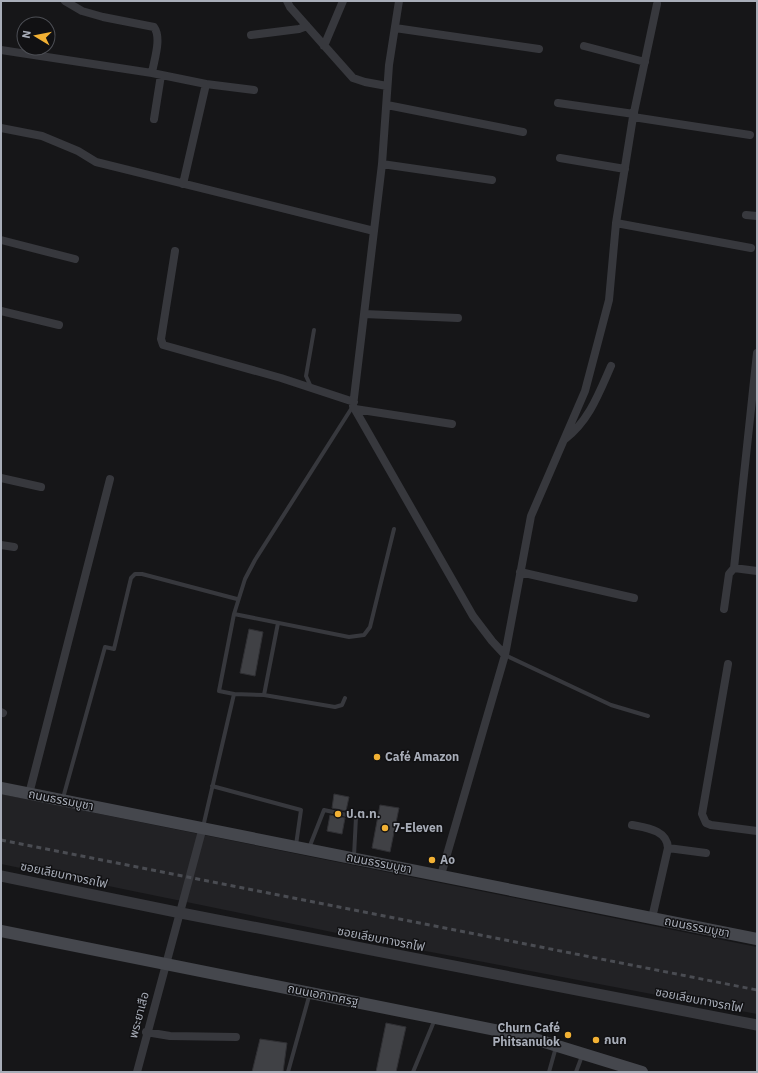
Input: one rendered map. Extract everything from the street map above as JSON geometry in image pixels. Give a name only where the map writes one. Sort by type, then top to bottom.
[{"type":"main road","name":"ถนนธรรมบูชา","points":[[1,788],[203,827],[757,939]]},
{"type":"main road","name":"ถนนเอกาทศรฐ","points":[[1,931],[525,1036],[642,1072]]},
{"type":"street","points":[[65,1],[74,3],[82,11],[103,17],[154,27],[158,32],[158,40],[152,73]]},
{"type":"street","points":[[287,1],[353,78],[387,86]]},
{"type":"street","points":[[324,46],[342,1]]},
{"type":"street","points":[[399,1],[387,86],[387,105],[382,164],[354,406],[473,616],[505,655]]},
{"type":"street","points":[[441,875],[505,655],[531,516],[585,391],[609,300],[616,223],[633,115],[657,4]]},
{"type":"street","points":[[251,34],[299,30],[307,26]]},
{"type":"street","points":[[395,28],[539,49]]},
{"type":"street","points":[[584,46],[645,62]]},
{"type":"street","points":[[1,50],[152,73],[206,84],[254,90]]},
{"type":"street","points":[[154,119],[161,75]]},
{"type":"street","points":[[183,184],[206,84]]},
{"type":"street","points":[[558,103],[750,134]]},
{"type":"street","points":[[387,105],[522,132]]},
{"type":"street","points":[[1,128],[42,136],[78,151],[96,162],[374,231]]},
{"type":"street","points":[[560,158],[625,169]]},
{"type":"street","points":[[382,164],[492,180]]},
{"type":"street","points":[[746,215],[757,216]]},
{"type":"street","points":[[616,223],[751,248]]},
{"type":"street","points":[[1,240],[75,259]]},
{"type":"street","points":[[176,251],[161,339],[163,345],[313,388],[354,406],[452,424]]},
{"type":"street","points":[[1,311],[59,325]]},
{"type":"street","points":[[364,314],[458,318]]},
{"type":"street","points":[[724,610],[730,571],[734,568],[757,353]]},
{"type":"street","points":[[564,440],[582,423],[599,394],[611,366]]},
{"type":"street","points":[[1,478],[41,487]]},
{"type":"street","points":[[29,794],[110,479]]},
{"type":"street","points":[[1,545],[14,547]]},
{"type":"street","points":[[734,568],[757,571]]},
{"type":"street","points":[[520,572],[634,598]]},
{"type":"street","points":[[728,664],[702,814],[706,823],[711,825],[757,831]]},
{"type":"street","points":[[632,825],[651,829],[659,833],[667,840],[668,848],[652,918]]},
{"type":"street","name":"พระยาเสือ","points":[[137,1072],[146,1032],[181,913],[203,827]]},
{"type":"street","points":[[668,848],[706,853]]},
{"type":"street","name":"ซอยเลียบทางรถไฟ","points":[[1,876],[181,913],[757,1025]]},
{"type":"street","points":[[146,1032],[170,1036],[236,1037]]},
{"type":"lane","points":[[313,388],[306,376],[314,330]]},
{"type":"lane","points":[[345,698],[342,705],[335,707],[264,695],[234,694],[220,691],[237,599],[255,560],[354,406]]},
{"type":"lane","points":[[234,614],[349,637],[364,635],[370,627],[394,529]]},
{"type":"lane","points":[[63,800],[105,647],[114,649],[131,578],[135,574],[142,574],[237,599]]},
{"type":"lane","points":[[264,695],[278,623]]},
{"type":"lane","points":[[505,655],[611,705],[648,716]]},
{"type":"lane","points":[[203,827],[234,694]]},
{"type":"lane","points":[[212,786],[301,810],[296,846]]},
{"type":"lane","points":[[309,849],[324,810],[356,817],[354,858]]},
{"type":"lane","points":[[288,1072],[310,993]]},
{"type":"lane","points":[[413,1072],[436,1018]]},
{"type":"lane","points":[[549,1072],[556,1046]]},
{"type":"lane","points":[[576,1072],[583,1054]]},
{"type":"shaded area","points":[[1,794],[757,947],[757,1014],[415,949],[1,864]]},
{"type":"building","points":[[249,629],[263,632],[255,676],[240,673]]},
{"type":"building","points":[[334,794],[349,797],[346,811],[332,808]]},
{"type":"building","name":"7-Eleven","points":[[380,805],[399,808],[390,852],[372,848]]},
{"type":"building","points":[[330,815],[345,818],[342,834],[327,831]]},
{"type":"building","points":[[386,1023],[406,1027],[396,1072],[376,1072]]},
{"type":"building","points":[[260,1039],[287,1043],[283,1072],[252,1072]]},
{"type":"railway","points":[[1,840],[757,990]]},
{"type":"place","name":"Café Amazon","points":[[377,757]]},
{"type":"place","name":"ป.ต.ท.","points":[[338,814]]},
{"type":"place","name":"7-Eleven","points":[[385,828]]},
{"type":"place","name":"Ao","points":[[432,860]]},
{"type":"place","name":"Churn Café Phitsanulok","points":[[568,1035]]},
{"type":"place","name":"กนก","points":[[596,1040]]}]
